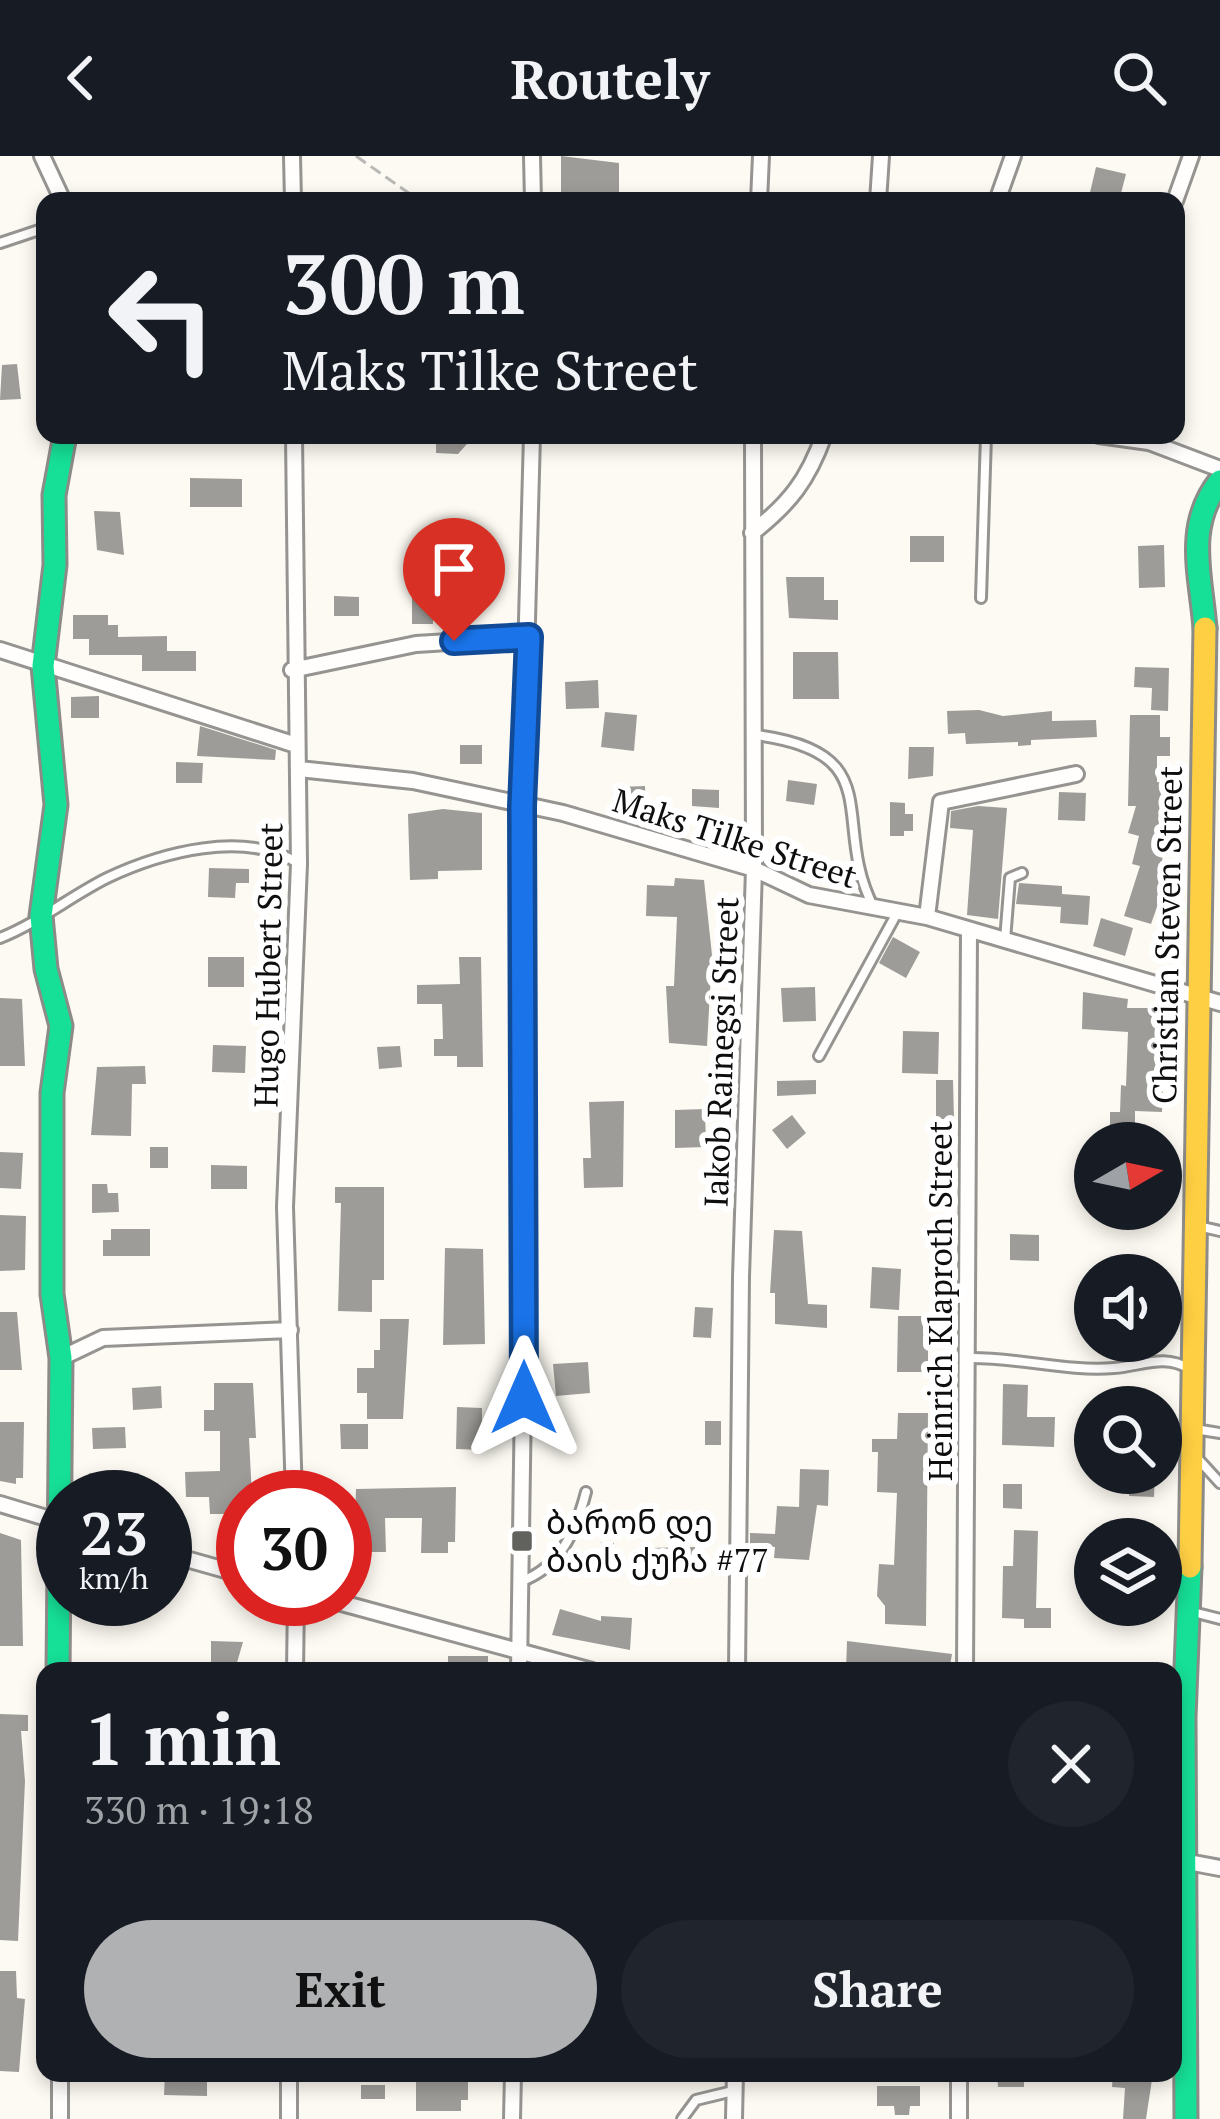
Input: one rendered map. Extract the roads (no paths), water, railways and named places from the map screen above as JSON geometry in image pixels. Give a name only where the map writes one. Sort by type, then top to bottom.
[{"type":"street","points":[[42,156],[59,192]]},
{"type":"street","points":[[292,156],[293,192]]},
{"type":"street","points":[[532,156],[533,192]]},
{"type":"street","points":[[759,192],[761,156]]},
{"type":"street","points":[[878,192],[880,156]]},
{"type":"street","points":[[1000,192],[1013,156]]},
{"type":"street","points":[[1178,192],[1191,156]]},
{"type":"street","points":[[61,1470],[61,1358],[52,1294],[52,1093],[61,1026],[46,969],[41,916],[56,805],[43,666],[55,565],[54,494],[63,444]]},
{"type":"street","name":"Hugo Hubert Street","points":[[293,444],[292,670],[299,864],[285,1207],[293,1470]]},
{"type":"street","points":[[519,1662],[522,806],[532,444]]},
{"type":"street","name":"Iakob Rainegsi Street","points":[[737,1662],[741,1277],[756,735],[753,444]]},
{"type":"street","points":[[752,532],[791,502],[811,474],[821,444]]},
{"type":"street","points":[[1161,444],[1220,469]]},
{"type":"street","name":"Christian Steven Street","points":[[1182,1676],[1195,1454],[1196,998],[1212,730],[1195,535],[1201,503],[1220,482]]},
{"type":"street","points":[[292,670],[416,644],[529,637]]},
{"type":"street","points":[[0,650],[296,745]]},
{"type":"street","name":"Maks Tilke Street","points":[[298,769],[413,781],[642,834],[754,869],[809,895],[927,917],[1220,1003]]},
{"type":"street","points":[[927,917],[941,802],[1076,774]]},
{"type":"street","name":"Heinrich Klaproth Street","points":[[965,1662],[969,932]]},
{"type":"street","points":[[61,1358],[103,1338],[290,1330]]},
{"type":"street","points":[[0,1504],[36,1515]]},
{"type":"street","points":[[372,1611],[563,1662]]},
{"type":"street","points":[[58,1662],[59,1626]]},
{"type":"street","points":[[295,1662],[296,1626]]},
{"type":"street","name":"Christian Steven Street","points":[[1182,1770],[1187,1862],[1186,2119]]},
{"type":"street","points":[[1187,1862],[1220,1868]]},
{"type":"street","points":[[60,2082],[60,2119]]},
{"type":"street","points":[[289,2082],[289,2119]]},
{"type":"street","points":[[512,2119],[513,2082]]},
{"type":"street","points":[[734,2082],[734,2119]]},
{"type":"street","points":[[959,2082],[959,2119]]},
{"type":"lane","points":[[0,243],[36,230]]},
{"type":"lane","points":[[980,598],[986,444]]},
{"type":"lane","points":[[756,735],[807,746],[846,779],[854,800],[859,879],[874,909]]},
{"type":"lane","points":[[0,938],[109,877],[192,853],[259,846],[299,864]]},
{"type":"lane","points":[[1005,942],[1010,878],[1022,873]]},
{"type":"lane","points":[[819,1057],[897,913]]},
{"type":"lane","points":[[1197,1226],[1220,1232]]},
{"type":"lane","points":[[967,1358],[1018,1357],[1114,1368],[1168,1360],[1195,1373]]},
{"type":"lane","points":[[1195,1426],[1220,1433]]},
{"type":"lane","points":[[1195,1454],[1220,1483]]},
{"type":"lane","points":[[522,1581],[548,1571],[574,1531],[586,1492]]},
{"type":"lane","points":[[1187,1610],[1220,1619]]},
{"type":"lane","points":[[682,2119],[696,2100],[734,2091]]},
{"type":"place","name":"ბარონ დე ბაის ქუჩა #77","points":[[522,1541]]}]
